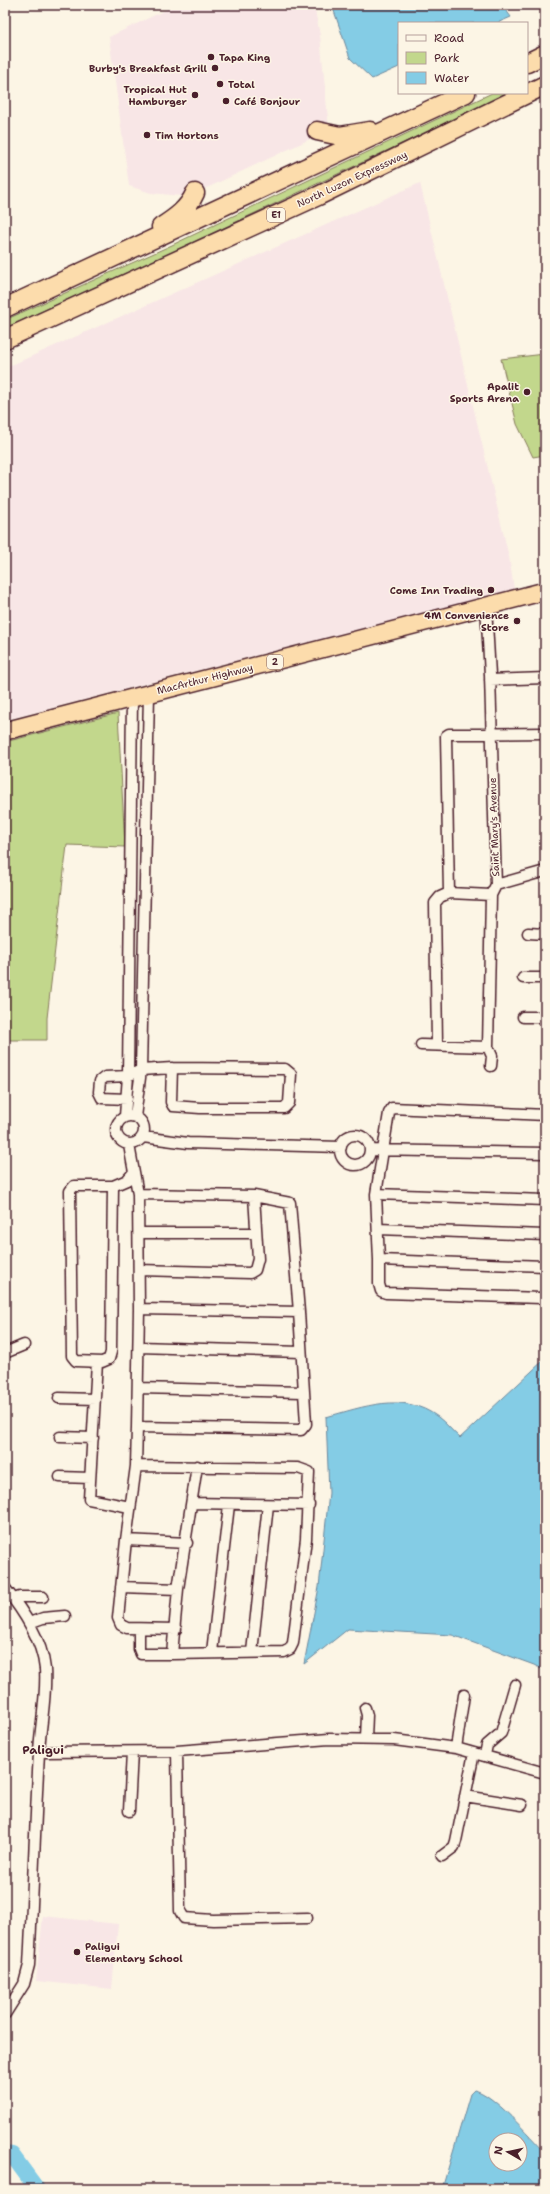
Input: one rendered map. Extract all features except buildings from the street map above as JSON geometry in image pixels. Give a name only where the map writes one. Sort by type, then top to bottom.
[{"type":"highway","points":[[528,62],[545,54]]},
{"type":"highway","name":"North Luzon Expressway","points":[[528,93],[545,85]]},
{"type":"highway","points":[[5,308],[464,94]]},
{"type":"highway","name":"North Luzon Expressway","points":[[5,339],[318,196],[527,94]]},
{"type":"highway","points":[[317,131],[340,136],[364,134],[442,105]]},
{"type":"highway","points":[[115,258],[178,216],[191,202],[195,193]]},
{"type":"highway","name":"MacArthur Highway","points":[[5,731],[545,591]]},
{"type":"street","name":"Saint Mary's Avenue","points":[[486,606],[490,680],[496,885],[491,895],[488,1047],[492,1056],[491,1066]]},
{"type":"street","points":[[490,680],[545,678]]},
{"type":"street","points":[[132,698],[131,893],[127,1099],[130,1117],[143,1125],[143,1137],[138,1142],[129,1145],[120,1141],[116,1134],[117,1124],[130,1117],[141,1070],[149,694]]},
{"type":"street","points":[[132,725],[148,723]]},
{"type":"street","points":[[449,893],[446,736],[448,734],[545,733]]},
{"type":"street","points":[[132,774],[147,773]]},
{"type":"street","points":[[496,885],[545,871]]},
{"type":"street","points":[[131,893],[145,894]]},
{"type":"street","points":[[437,1044],[435,903],[440,897],[449,893],[491,895]]},
{"type":"street","points":[[528,933],[545,934]]},
{"type":"street","points":[[524,978],[545,978]]},
{"type":"street","points":[[523,1017],[545,1017]]},
{"type":"street","points":[[421,1045],[437,1044],[488,1047]]},
{"type":"street","points":[[127,1099],[102,1098],[99,1092],[100,1081],[105,1077],[128,1076],[141,1070],[172,1068],[285,1070],[291,1074],[289,1102],[284,1108],[200,1108],[173,1106],[171,1102],[172,1068]]},
{"type":"street","points":[[545,1115],[392,1108],[389,1113],[376,1194],[379,1260],[378,1284],[381,1291],[386,1293],[540,1298],[545,1296]]},
{"type":"street","points":[[359,1136],[366,1141],[370,1150],[369,1155],[363,1162],[354,1165],[345,1161],[341,1152],[341,1147],[349,1137],[359,1136]]},
{"type":"street","points":[[143,1137],[188,1143],[341,1147]]},
{"type":"street","points":[[129,1145],[138,1194],[139,1388],[136,1466],[126,1540],[118,1618],[121,1625],[127,1628],[176,1628]]},
{"type":"street","points":[[370,1150],[545,1153]]},
{"type":"street","points":[[113,1186],[111,1352],[109,1359],[97,1362],[76,1361],[72,1356],[70,1191],[74,1186],[113,1186],[127,1180],[134,1172]]},
{"type":"street","points":[[137,1427],[301,1430],[306,1424],[290,1203],[254,1196],[138,1194]]},
{"type":"street","points":[[376,1194],[545,1200]]},
{"type":"street","points":[[139,1270],[250,1273],[255,1270],[258,1259],[254,1196]]},
{"type":"street","points":[[378,1229],[545,1235]]},
{"type":"street","points":[[139,1233],[256,1233]]},
{"type":"street","points":[[379,1260],[545,1266]]},
{"type":"street","points":[[139,1309],[299,1312]]},
{"type":"street","points":[[5,1353],[24,1344]]},
{"type":"street","points":[[139,1347],[300,1352]]},
{"type":"street","points":[[97,1362],[90,1499],[130,1507]]},
{"type":"street","points":[[139,1388],[303,1392]]},
{"type":"street","points":[[59,1398],[95,1399]]},
{"type":"street","points":[[60,1437],[93,1438]]},
{"type":"street","points":[[136,1466],[304,1468],[308,1470],[310,1474],[309,1506],[293,1643],[290,1649],[284,1652],[141,1654],[139,1649],[139,1629]]},
{"type":"street","points":[[172,1654],[176,1628],[178,1589],[197,1466]]},
{"type":"street","points":[[60,1477],[90,1478]]},
{"type":"street","points":[[192,1503],[309,1506]]},
{"type":"street","points":[[212,1652],[229,1505]]},
{"type":"street","points":[[252,1652],[268,1505]]},
{"type":"street","points":[[126,1540],[186,1543]]},
{"type":"street","points":[[121,1587],[178,1589]]},
{"type":"street","points":[[5,1588],[14,1599],[29,1623],[39,1646],[44,1668],[29,1965],[24,1984],[5,2014]]},
{"type":"street","points":[[14,1599],[20,1596],[43,1597]]},
{"type":"street","points":[[29,1623],[42,1618],[65,1616]]},
{"type":"street","points":[[485,1755],[487,1745],[501,1733],[515,1685]]},
{"type":"street","points":[[456,1748],[464,1696]]},
{"type":"street","points":[[365,1708],[368,1715],[366,1739]]},
{"type":"street","points":[[39,1752],[177,1751],[329,1739],[394,1740],[456,1748],[545,1773]]},
{"type":"street","points":[[177,1751],[180,1911],[184,1918],[213,1920],[307,1918]]},
{"type":"street","points":[[129,1811],[132,1752]]},
{"type":"street","points":[[442,1856],[454,1847],[474,1753]]},
{"type":"street","points":[[465,1796],[522,1805]]},
{"type":"shaded area","name":"Total","points":[[176,5],[314,5],[320,35],[329,130],[209,187],[182,196],[151,193],[129,186],[109,37]]},
{"type":"shaded area","points":[[420,183],[509,557],[514,589],[5,720],[5,368]]},
{"type":"shaded area","name":"Paligui Elementary School","points":[[43,1916],[118,1924],[112,1989],[36,1981]]},
{"type":"green space","points":[[490,94],[507,94],[177,250],[5,328],[5,320],[172,245]]},
{"type":"green space","name":"Apalit Sports Arena","points":[[545,354],[545,455],[533,457],[517,424],[501,359]]},
{"type":"green space","points":[[118,713],[125,847],[67,845],[47,1018],[47,1040],[5,1040],[5,742]]},
{"type":"water","points":[[332,5],[502,5],[511,17],[499,22],[398,22],[398,67],[372,79],[350,58]]},
{"type":"water","points":[[545,1359],[545,1671],[534,1665],[452,1635],[348,1629],[304,1664],[319,1587],[329,1493],[326,1417],[368,1406],[397,1403],[411,1405],[425,1409],[438,1417],[460,1438]]},
{"type":"water","points":[[474,2090],[482,2093],[501,2107],[526,2132],[488,2132],[488,2172],[528,2172],[528,2134],[545,2152],[545,2189],[442,2189],[470,2094]]},
{"type":"waterway","points":[[5,2154],[12,2155],[37,2189]]},
{"type":"place","name":"Tapa King","points":[[211,57]]},
{"type":"place","name":"Burby's Breakfast Grill","points":[[215,68]]},
{"type":"place","name":"Total","points":[[220,84]]},
{"type":"place","name":"Tropical Hut Hamburger","points":[[195,95]]},
{"type":"place","name":"Café Bonjour","points":[[226,101]]},
{"type":"place","name":"Tim Hortons","points":[[147,135]]},
{"type":"place","name":"Apalit Sports Arena","points":[[527,392]]},
{"type":"place","name":"Come Inn Trading","points":[[491,590]]},
{"type":"place","name":"4M Convenience Store","points":[[517,621]]},
{"type":"place","name":"Paligui Elementary School","points":[[77,1952]]},
{"type":"district","name":"Paligui","points":[[43,1750]]}]
